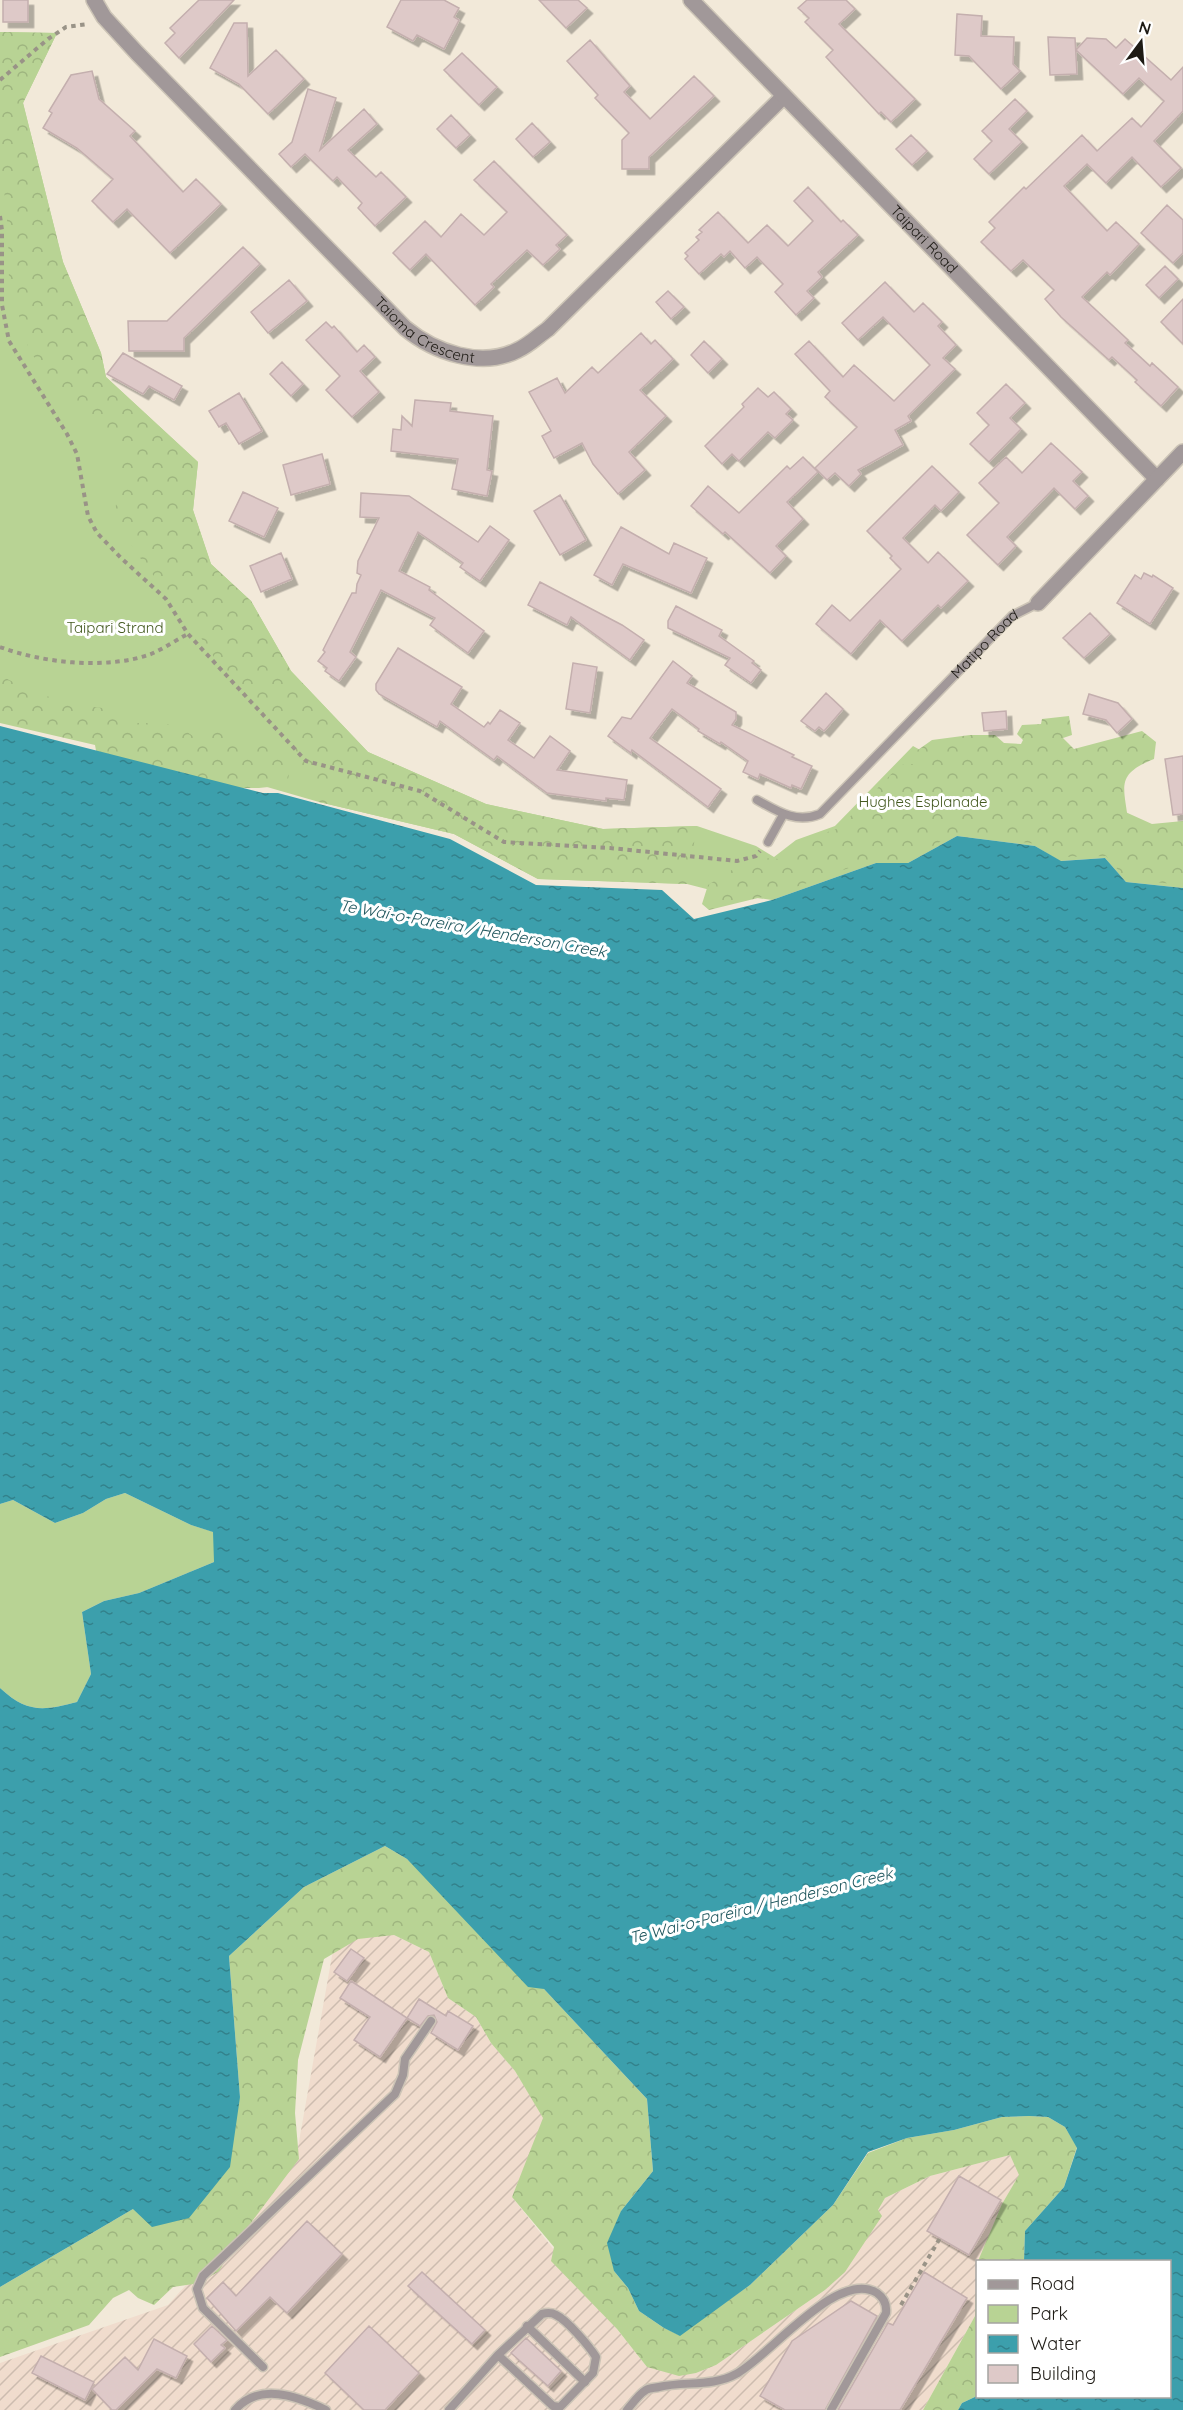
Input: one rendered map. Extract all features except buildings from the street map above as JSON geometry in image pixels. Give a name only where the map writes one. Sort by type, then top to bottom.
[{"type":"street","name":"Taioma Crescent","points":[[94,0],[104,16],[137,53],[405,328],[420,340],[455,355],[492,358],[516,352],[531,343],[784,96]]},
{"type":"street","name":"Taipari Road","points":[[691,0],[1157,479]]},
{"type":"street","name":"Matipo Road","points":[[1038,603],[1183,452]]},
{"type":"lane","name":"Matipo Road","points":[[756,800],[783,815],[804,818],[820,814],[1012,616],[1038,603]]},
{"type":"lane","points":[[765,845],[783,815]]},
{"type":"lane","points":[[262,2367],[203,2308],[197,2289],[212,2267],[395,2094],[403,2075],[405,2059],[431,2021]]},
{"type":"lane","points":[[627,2410],[646,2390],[671,2384],[711,2382],[736,2374],[794,2326],[838,2294],[854,2288],[863,2288],[880,2295],[887,2307],[886,2313],[831,2410]]},
{"type":"lane","points":[[449,2410],[498,2355],[527,2326],[536,2318],[548,2313],[556,2314],[563,2320],[596,2357],[593,2373],[560,2407],[553,2406],[498,2355]]},
{"type":"lane","points":[[527,2326],[585,2382]]},
{"type":"lane","points":[[235,2410],[251,2396],[268,2392],[311,2402],[326,2410]]},
{"type":"path","points":[[0,80],[48,39],[66,27],[91,24]]},
{"type":"path","points":[[0,216],[2,305],[9,341],[68,434],[77,454],[88,516],[97,533],[166,599],[188,634],[306,761],[420,791],[504,842],[610,848],[737,861],[756,856],[765,845]]},
{"type":"path","points":[[0,647],[18,654],[61,661],[118,662],[151,653],[188,634]]},
{"type":"path","points":[[902,2310],[899,2308],[940,2238]]},
{"type":"shaded area","points":[[343,1894],[394,1935],[429,1952],[448,1998],[476,2017],[491,2043],[515,2071],[544,2118],[512,2197],[647,2367],[696,2373],[716,2365],[825,2290],[885,2198],[930,2176],[1010,2155],[1020,2175],[1002,2204],[979,2260],[976,2260],[975,2316],[923,2410],[0,2410],[0,2363],[168,2305],[295,2164]]},
{"type":"green space","name":"Taipari Strand","points":[[0,32],[57,33],[23,103],[63,262],[101,353],[106,377],[198,462],[193,510],[211,564],[251,601],[291,671],[368,752],[486,804],[603,829],[697,826],[756,846],[774,857],[796,840],[835,826],[913,746],[931,756],[1061,783],[1152,824],[1183,821],[1183,888],[1126,882],[1105,858],[1060,861],[1035,846],[957,836],[908,863],[876,863],[772,900],[722,893],[687,884],[538,879],[454,834],[319,802],[191,765],[0,720]]},
{"type":"green space","points":[[0,32],[57,33],[23,103],[63,262],[101,353],[106,377],[198,462],[193,510],[211,564],[251,601],[291,671],[368,752],[486,804],[603,829],[697,826],[687,884],[538,879],[454,834],[319,802],[285,732],[216,660],[177,602],[147,568],[114,519],[124,446],[57,389],[29,350],[9,281],[8,230],[0,149]]},
{"type":"green space","points":[[0,674],[41,694],[69,704],[111,709],[126,723],[164,723],[183,729],[197,739],[218,730],[243,742],[260,736],[291,763],[287,785],[259,788],[209,788],[98,762],[95,745],[0,723]]},
{"type":"green space","name":"Hughes Esplanade","points":[[1069,716],[1072,735],[1063,738],[1074,749],[1142,731],[1156,742],[1154,759],[1134,770],[1125,782],[1128,819],[1150,828],[1183,824],[1183,885],[1126,879],[1106,856],[1060,857],[1037,844],[956,833],[906,861],[871,860],[782,892],[709,910],[702,904],[708,885],[735,868],[763,858],[779,859],[797,843],[839,828],[900,765],[914,764],[915,752],[932,740],[970,735],[995,735],[1004,743],[1021,744],[1023,740],[1017,734],[1022,725],[1041,724],[1042,719]]},
{"type":"green space","points":[[125,1493],[191,1525],[214,1532],[214,1562],[139,1593],[104,1601],[82,1612],[91,1674],[77,1702],[45,1708],[27,1706],[0,1688],[0,1504],[13,1500],[55,1523],[83,1513],[106,1499]]},
{"type":"green space","points":[[385,1846],[407,1859],[544,1989],[647,2099],[653,2171],[621,2211],[614,2271],[628,2288],[639,2311],[679,2335],[750,2285],[833,2205],[868,2153],[907,2138],[954,2130],[1002,2117],[1048,2117],[1065,2127],[1077,2147],[1064,2187],[1025,2231],[1024,2260],[978,2260],[1002,2204],[1019,2175],[1010,2155],[930,2176],[885,2198],[878,2210],[882,2216],[845,2272],[825,2290],[716,2365],[696,2373],[679,2376],[647,2367],[617,2329],[551,2261],[554,2247],[512,2197],[543,2118],[515,2071],[491,2043],[476,2017],[448,1998],[429,1952],[394,1935],[358,1939],[324,1959],[298,2060],[295,2113],[299,2159],[238,2240],[219,2271],[200,2283],[173,2287],[154,2305],[138,2298],[129,2290],[113,2298],[89,2325],[0,2357],[0,2287],[133,2209],[240,2097],[229,1956],[304,1887]]},
{"type":"green space","points":[[976,2290],[976,2396],[962,2403],[958,2410],[923,2410],[975,2316]]},
{"type":"water","name":"Te Wai-o-Pareira / Henderson Creek","points":[[0,726],[263,793],[278,793],[450,839],[536,885],[662,890],[694,919],[772,900],[876,863],[908,863],[957,836],[1035,846],[1061,861],[1105,858],[1126,882],[1183,888],[1183,2410],[958,2410],[962,2403],[976,2396],[1171,2398],[1171,2260],[1024,2260],[1025,2231],[1064,2187],[1077,2148],[1065,2127],[1048,2117],[1002,2117],[954,2130],[907,2138],[868,2152],[833,2205],[750,2285],[680,2336],[639,2311],[628,2288],[614,2271],[607,2243],[621,2211],[653,2171],[647,2099],[544,1989],[528,1987],[407,1859],[385,1846],[304,1887],[229,1956],[240,2097],[230,2167],[189,2218],[152,2227],[133,2209],[0,2287],[0,1688],[19,1702],[36,1708],[77,1702],[91,1674],[82,1612],[104,1601],[139,1593],[214,1562],[213,1532],[191,1525],[125,1493],[106,1499],[83,1513],[55,1523],[13,1500],[0,1504]]}]
